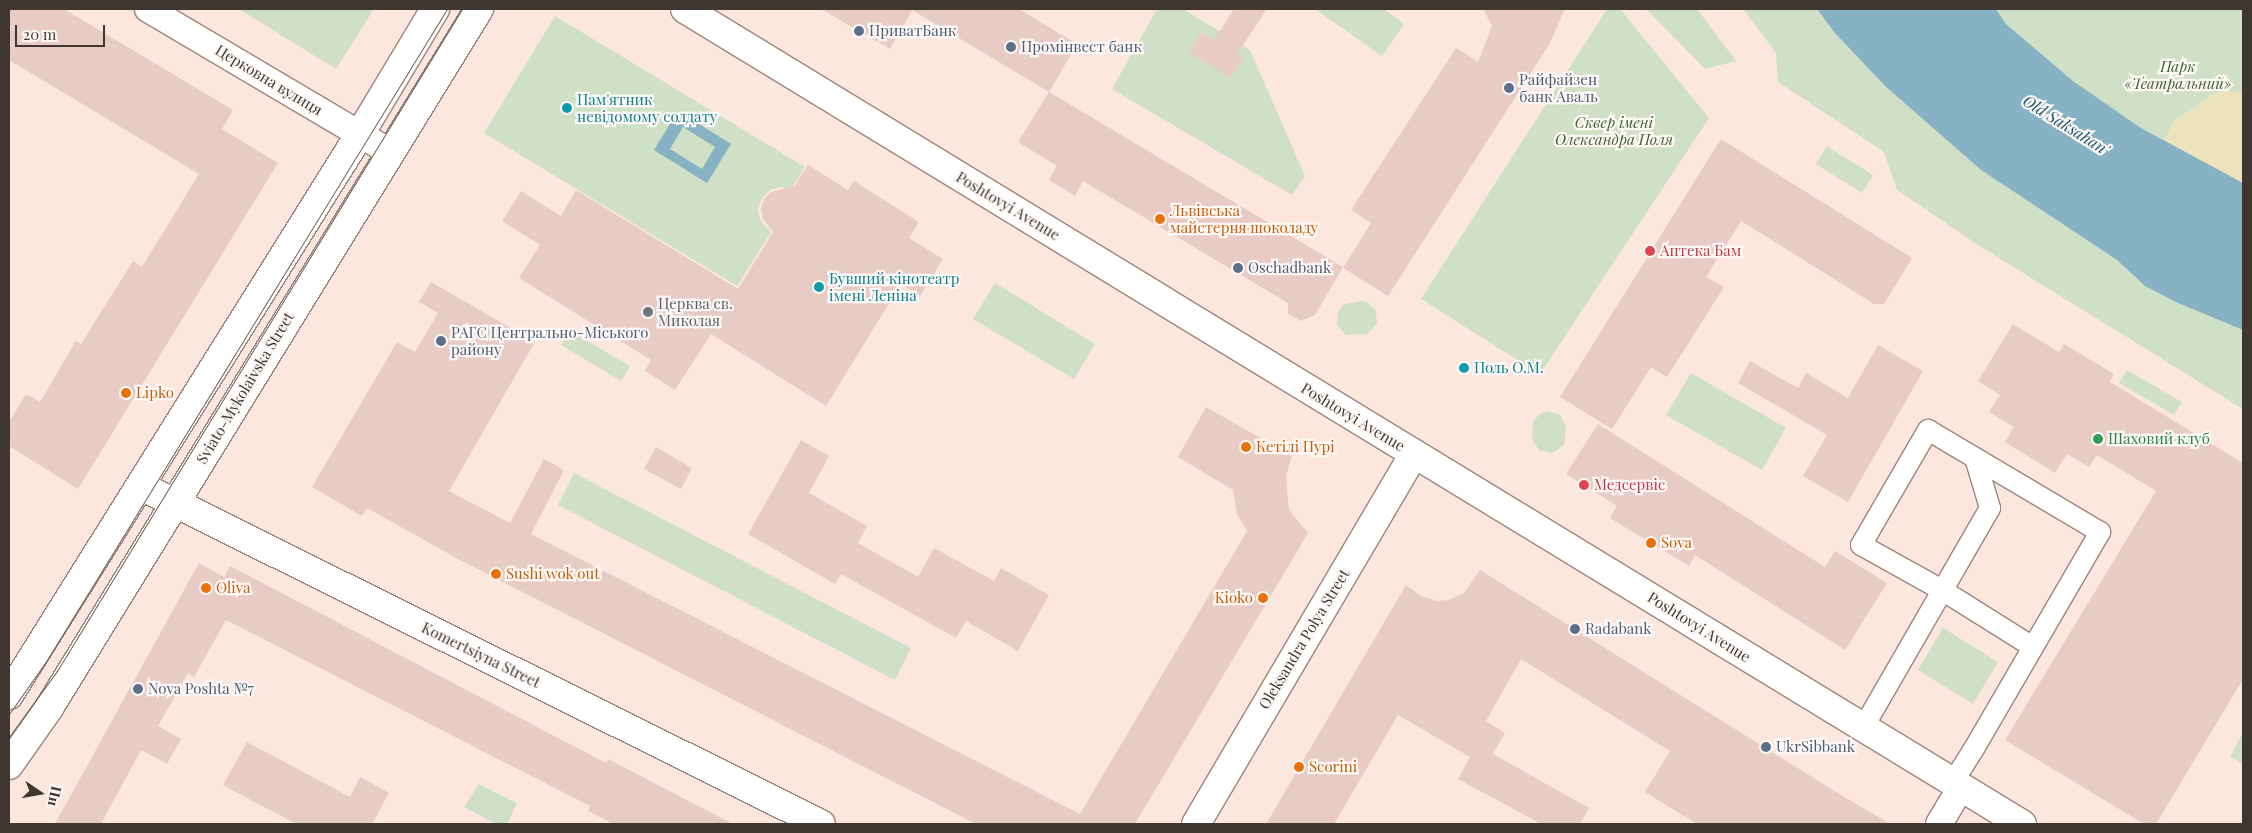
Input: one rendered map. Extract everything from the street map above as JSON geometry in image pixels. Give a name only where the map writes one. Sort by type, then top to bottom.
[{"type":"street","name":"Церковна вулиця","points":[[148,9],[390,152]]},
{"type":"street","points":[[9,695],[360,134],[435,9]]},
{"type":"street","name":"Sviato-Mykolaivska Street","points":[[9,765],[49,708],[479,9]]},
{"type":"street","name":"Poshtovyi Avenue","points":[[685,9],[2022,824]]},
{"type":"street","points":[[1940,824],[1957,785],[2033,647],[2100,532],[1928,430],[1861,545],[1942,590],[2033,647]]},
{"type":"street","name":"Oleksandra Polya Street","points":[[1196,824],[1414,454]]},
{"type":"street","points":[[1863,728],[1990,508],[1975,458]]},
{"type":"street","name":"Komertsiyna Street","points":[[141,486],[822,824]]},
{"type":"green space","points":[[239,9],[374,9],[336,69]]},
{"type":"green space","points":[[1157,9],[1183,9],[1250,50],[1305,176],[1292,195],[1112,89]]},
{"type":"green space","points":[[1315,9],[1384,9],[1404,24],[1382,56]]},
{"type":"green space","name":"Сквер імені Олександра Поля","points":[[1607,9],[1620,9],[1709,118],[1540,374],[1421,299]]},
{"type":"green space","points":[[1646,9],[1697,9],[1736,61],[1705,69]]},
{"type":"green space","points":[[1743,9],[1817,9],[1834,32],[1885,86],[1981,170],[2117,260],[2145,286],[2178,303],[2243,330],[2243,409],[1981,247],[1897,190],[1884,152],[1778,82],[1776,53]]},
{"type":"green space","name":"Парк «Театральний»","points":[[1996,9],[2243,9],[2243,183],[2141,128],[2073,81],[2006,24]]},
{"type":"green space","points":[[555,16],[805,167],[791,190],[781,187],[770,190],[762,198],[758,209],[760,220],[771,232],[737,286],[484,133]]},
{"type":"green space","points":[[1827,146],[1873,175],[1862,193],[1816,164]]},
{"type":"green space","points":[[995,283],[1095,344],[1074,379],[973,319]]},
{"type":"green space","points":[[1362,301],[1369,303],[1376,311],[1377,324],[1367,334],[1346,335],[1337,325],[1338,312],[1344,304]]},
{"type":"green space","points":[[570,331],[630,366],[621,381],[561,345]]},
{"type":"green space","points":[[2127,370],[2182,402],[2174,415],[2119,383]]},
{"type":"green space","points":[[1691,373],[1786,428],[1762,470],[1666,415]]},
{"type":"green space","points":[[1547,411],[1560,415],[1566,427],[1564,445],[1553,453],[1539,450],[1532,439],[1533,421],[1540,414]]},
{"type":"green space","points":[[574,473],[911,648],[895,680],[558,505]]},
{"type":"green space","points":[[1943,628],[1998,662],[1973,704],[1918,670]]},
{"type":"green space","points":[[2243,733],[2243,764],[2230,756]]},
{"type":"green space","points":[[479,784],[517,803],[507,824],[496,824],[464,807]]},
{"type":"sand","points":[[2234,91],[2243,94],[2243,183],[2164,140],[2175,120],[2215,93]]},
{"type":"water","name":"Old Saksahan'","points":[[1817,9],[1996,9],[2006,24],[2073,81],[2141,128],[2243,183],[2243,330],[2178,303],[2145,286],[2117,260],[1981,170],[1885,86],[1834,32]]},
{"type":"water","points":[[678,111],[731,144],[707,183],[654,150]],"holes":[[[683,127],[715,147],[702,169],[670,149]]]},
{"type":"building","points":[[9,9],[64,9],[233,110],[222,129],[278,163],[78,489],[9,446],[9,422],[26,394],[40,402],[76,341],[81,344],[133,261],[142,267],[199,174],[9,60]]},
{"type":"building","name":"Промінвест банк","points":[[821,9],[1019,9],[1077,44],[1049,92],[912,10],[890,49]]},
{"type":"building","points":[[1234,9],[1267,9],[1237,54],[1243,58],[1231,78],[1189,53],[1201,32],[1214,40]]},
{"type":"building","points":[[1483,9],[1565,9],[1550,43],[1388,296],[1343,268],[1371,223],[1351,210],[1456,48],[1478,62],[1492,26]]},
{"type":"building","points":[[1049,92],[1343,267],[1315,315],[1301,321],[1288,314],[1288,303],[1083,181],[1075,196],[1049,180],[1057,166],[1018,142]]},
{"type":"building","points":[[1721,139],[1912,258],[1884,304],[1874,304],[1741,221],[1706,277],[1724,287],[1667,377],[1651,367],[1612,429],[1560,397]]},
{"type":"building","points":[[808,165],[848,190],[854,181],[919,222],[909,238],[943,259],[920,296],[901,284],[826,406],[711,334],[675,390],[645,371],[651,360],[519,278],[540,245],[502,221],[521,191],[561,216],[576,190],[738,289],[773,232],[763,219],[761,209],[764,199],[771,192],[795,186]]},
{"type":"building","points":[[431,282],[535,342],[449,491],[510,523],[544,459],[564,470],[531,534],[1080,814],[1247,531],[1237,514],[1233,490],[1178,457],[1206,407],[1292,456],[1286,476],[1289,510],[1308,533],[1135,824],[976,824],[458,559],[367,508],[362,516],[312,487],[397,342],[415,352],[438,313],[419,302]]},
{"type":"building","points":[[2013,324],[2059,352],[2064,344],[2114,374],[2110,382],[2243,463],[2243,679],[2156,824],[2144,824],[2005,740],[2156,491],[2097,455],[2089,467],[2067,454],[2055,473],[2005,442],[2014,427],[1989,412],[2000,395],[1978,381]]},
{"type":"building","points":[[1878,345],[1923,371],[1848,502],[1803,476],[1827,435],[1738,383],[1750,361],[1798,388],[1806,373],[1848,398]]},
{"type":"building","points":[[1598,424],[1825,567],[1835,551],[1887,583],[1845,650],[1695,555],[1689,566],[1610,518],[1617,506],[1566,474]]},
{"type":"building","points":[[801,440],[829,456],[809,493],[867,526],[858,543],[918,577],[934,548],[994,581],[1001,568],[1049,595],[1018,651],[966,621],[956,638],[841,574],[835,584],[748,534]]},
{"type":"building","points":[[656,447],[692,468],[681,489],[644,469]]},
{"type":"building","points":[[199,563],[224,577],[230,566],[606,763],[608,759],[733,824],[613,824],[588,811],[590,806],[226,620],[194,677],[188,673],[158,726],[181,739],[167,764],[141,750],[101,824],[55,824]]},
{"type":"building","points":[[1480,570],[1890,824],[1697,824],[1645,792],[1670,751],[1521,659],[1486,721],[1505,733],[1493,754],[1589,808],[1580,824],[1541,824],[1458,779],[1470,757],[1398,715],[1334,824],[1266,824],[1406,585],[1421,596],[1437,601],[1448,600],[1464,593]]},
{"type":"building","points":[[247,742],[350,797],[360,777],[389,793],[372,824],[296,824],[223,785]]},
{"type":"tram line","points":[[9,714],[45,663],[447,9]]},
{"type":"tram line","points":[[9,737],[57,671],[462,9]]},
{"type":"place","name":"ПриватБанк","points":[[859,31]]},
{"type":"place","name":"Промінвест банк","points":[[1011,47]]},
{"type":"place","name":"Райфайзен банк Аваль","points":[[1509,88]]},
{"type":"place","name":"Пам'ятник невідомому солдату","points":[[567,108]]},
{"type":"place","name":"Львівська майстерня шоколаду","points":[[1160,219]]},
{"type":"place","name":"Аптека Бам","points":[[1650,251]]},
{"type":"place","name":"Oschadbank","points":[[1238,268]]},
{"type":"place","name":"Бувший кінотеатр імені Леніна","points":[[819,287]]},
{"type":"place","name":"Церква св. Миколая","points":[[648,312]]},
{"type":"place","name":"РАГС Центрально-Міського району","points":[[441,341]]},
{"type":"place","name":"Поль О.М.","points":[[1464,368]]},
{"type":"place","name":"Lipko","points":[[126,393]]},
{"type":"place","name":"Шаховий клуб","points":[[2098,439]]},
{"type":"place","name":"Кетілі Пурі","points":[[1246,447]]},
{"type":"place","name":"Медсервіс","points":[[1584,485]]},
{"type":"place","name":"Sova","points":[[1651,543]]},
{"type":"place","name":"Sushi wok out","points":[[496,574]]},
{"type":"place","name":"Oliva","points":[[206,588]]},
{"type":"place","name":"Kioko","points":[[1263,598]]},
{"type":"place","name":"Radabank","points":[[1575,629]]},
{"type":"place","name":"Nova Poshta №7","points":[[138,689]]},
{"type":"place","name":"UkrSibbank","points":[[1766,747]]},
{"type":"place","name":"Scorini","points":[[1299,767]]}]
